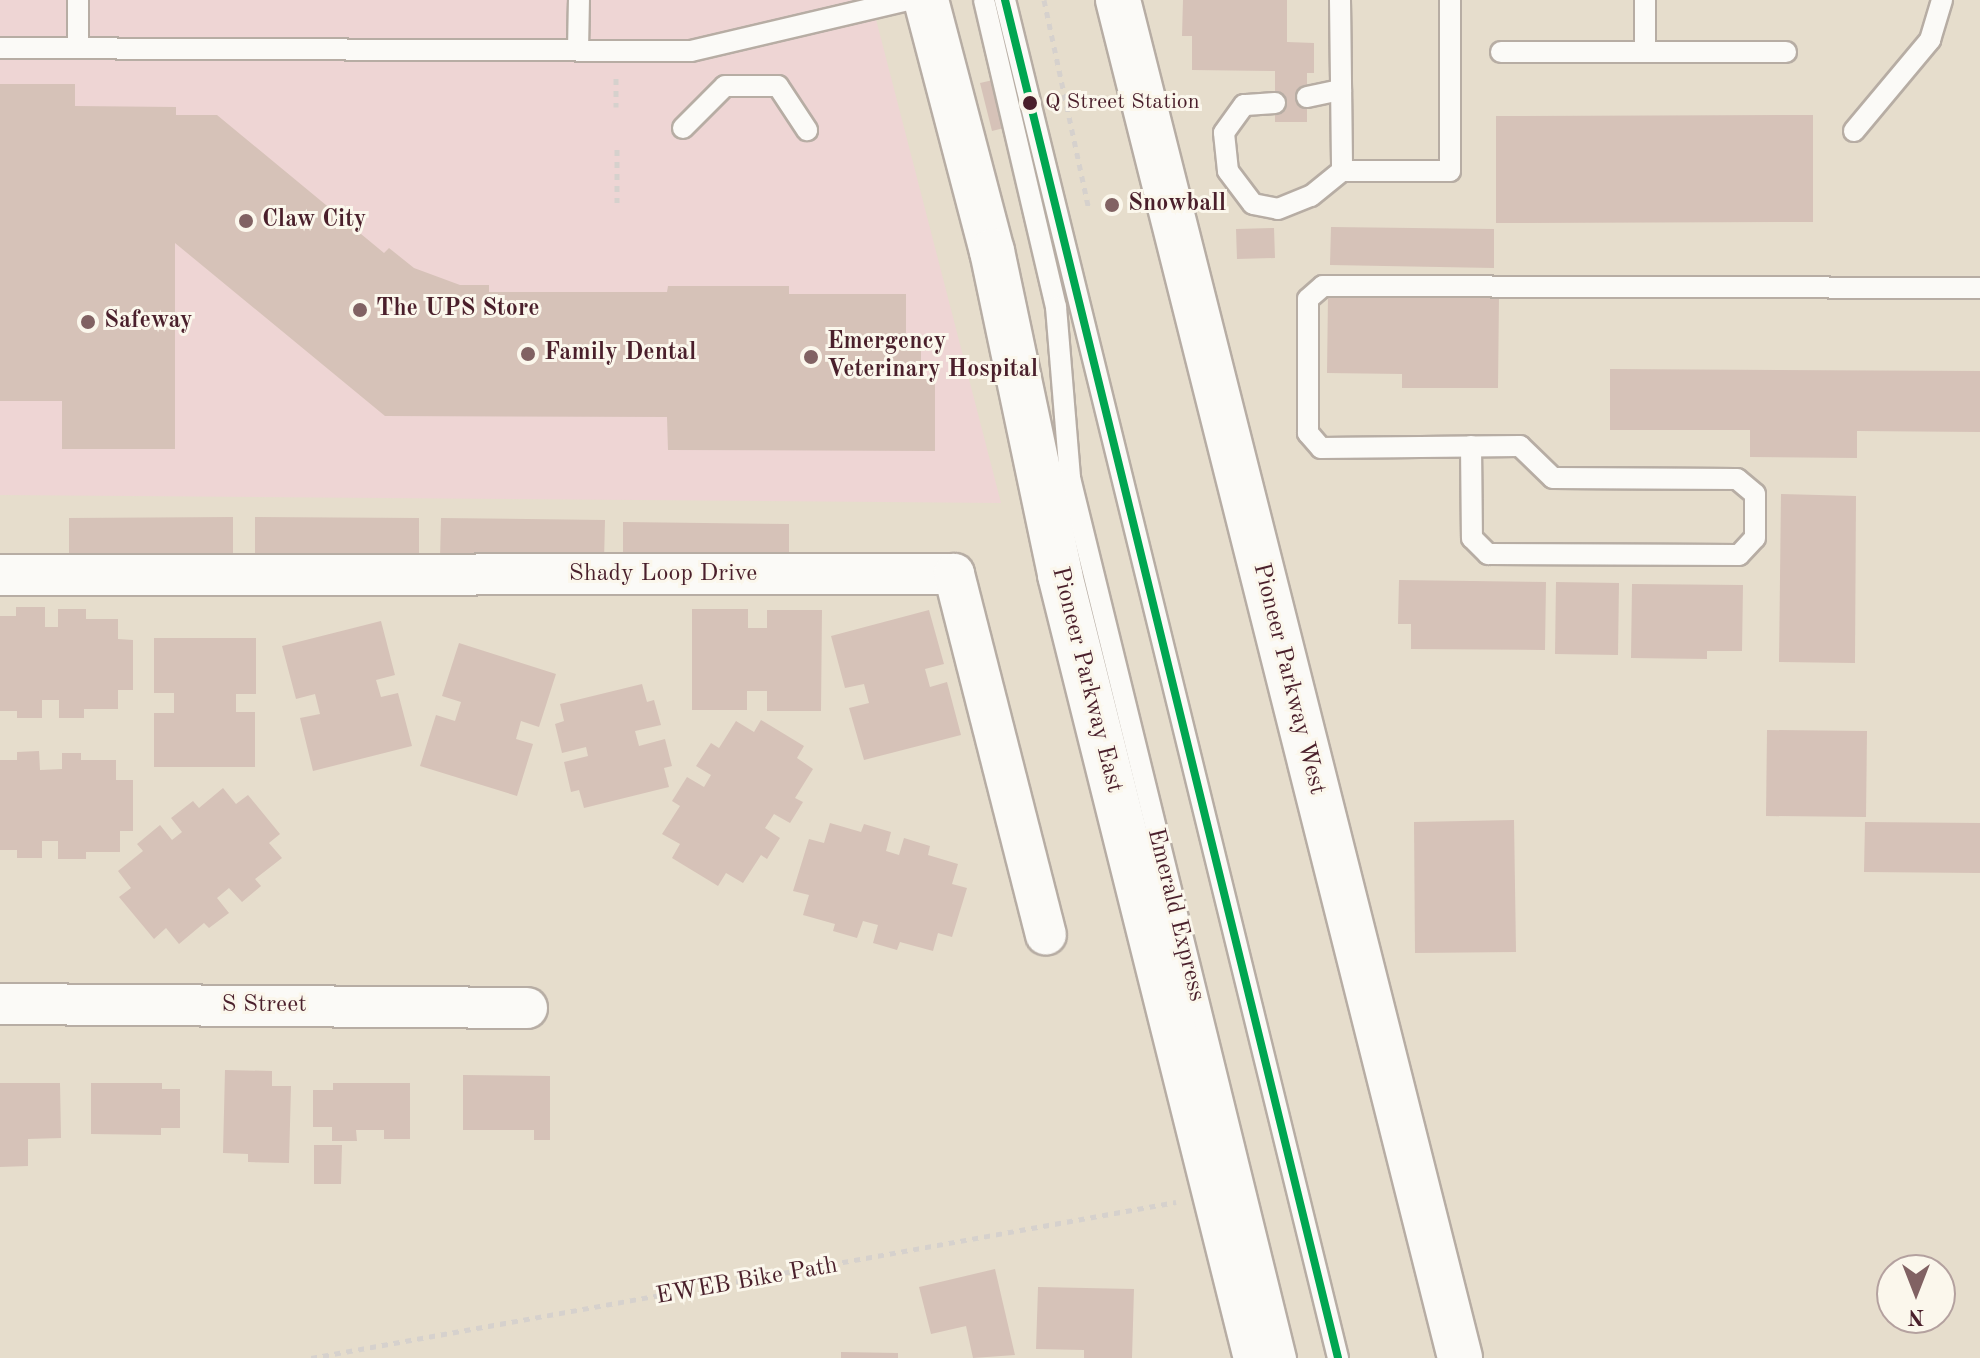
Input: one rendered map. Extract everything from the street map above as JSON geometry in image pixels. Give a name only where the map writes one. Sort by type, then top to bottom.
[{"type":"main road","name":"Pioneer Parkway East","points":[[926,0],[992,251],[1060,575],[1256,1358]]},
{"type":"main road","name":"Pioneer Parkway West","points":[[1118,0],[1460,1358]]},
{"type":"street","name":"Shady Loop Drive","points":[[0,575],[954,574],[1046,934]]},
{"type":"street","name":"S Street","points":[[0,1004],[527,1008]]},
{"type":"lane","points":[[78,0],[78,48]]},
{"type":"lane","points":[[578,50],[579,0]]},
{"type":"lane","points":[[0,48],[691,51],[909,0]]},
{"type":"lane","name":"Emerald Express","points":[[984,0],[1056,307],[1073,492],[1286,1358]]},
{"type":"lane","points":[[1005,0],[1338,1358]]},
{"type":"lane","points":[[1340,0],[1342,171]]},
{"type":"lane","points":[[1275,103],[1244,105],[1224,133],[1228,171],[1253,204],[1278,209],[1311,196],[1342,171],[1450,171],[1450,0]]},
{"type":"lane","points":[[1645,0],[1645,52]]},
{"type":"lane","points":[[1854,131],[1930,40],[1942,0]]},
{"type":"lane","points":[[1501,52],[1786,52]]},
{"type":"lane","points":[[683,128],[709,98],[725,86],[778,86],[807,130]]},
{"type":"lane","points":[[1307,97],[1341,90]]},
{"type":"lane","points":[[1471,446],[1472,538],[1488,554],[1739,555],[1755,538],[1755,494],[1737,479],[1553,478],[1520,446],[1471,446],[1321,448],[1308,433],[1308,299],[1323,286],[1980,288]]},
{"type":"path","points":[[616,84],[616,107]]},
{"type":"path","points":[[617,149],[617,205]]},
{"type":"path","name":"EWEB Bike Path","points":[[311,1358],[1181,1202]]},
{"type":"shaded area","points":[[0,0],[871,0],[1001,503],[0,495]]},
{"type":"building","points":[[1183,0],[1287,0],[1287,42],[1314,43],[1314,73],[1307,73],[1307,122],[1275,122],[1275,71],[1192,70],[1192,36],[1182,36]]},
{"type":"building","points":[[993,80],[1004,128],[992,131],[980,83]]},
{"type":"building","points":[[0,84],[75,84],[75,106],[176,107],[176,115],[217,115],[384,253],[389,248],[414,268],[460,285],[489,285],[489,292],[667,292],[668,286],[789,286],[789,294],[906,294],[906,337],[921,337],[921,378],[935,378],[935,451],[668,450],[667,417],[385,416],[175,243],[175,449],[62,449],[62,401],[0,401]]},
{"type":"building","points":[[1813,115],[1813,222],[1496,223],[1496,116]]},
{"type":"building","points":[[1331,227],[1494,229],[1494,268],[1330,265]]},
{"type":"building","points":[[1274,228],[1275,258],[1237,259],[1236,229]]},
{"type":"building","points":[[1328,295],[1499,296],[1498,388],[1402,388],[1402,374],[1327,373]]},
{"type":"building","points":[[1610,369],[1980,371],[1980,432],[1857,431],[1857,458],[1750,457],[1750,430],[1610,430]]},
{"type":"building","points":[[1781,494],[1856,496],[1855,663],[1779,662]]},
{"type":"building","points":[[233,517],[233,558],[69,559],[69,518]]},
{"type":"building","points":[[255,517],[419,518],[419,560],[255,558]]},
{"type":"building","points":[[441,518],[605,520],[604,561],[440,558]]},
{"type":"building","points":[[623,522],[789,524],[789,561],[623,559]]},
{"type":"building","points":[[1399,580],[1546,582],[1545,650],[1411,649],[1411,624],[1398,624]]},
{"type":"building","points":[[1556,582],[1619,583],[1618,655],[1555,654]]},
{"type":"building","points":[[1632,584],[1743,585],[1742,651],[1707,651],[1707,659],[1631,658]]},
{"type":"building","points":[[16,607],[45,607],[45,627],[58,627],[58,609],[86,609],[86,619],[118,619],[118,639],[133,640],[133,690],[118,690],[118,709],[84,709],[84,718],[59,718],[59,700],[42,700],[42,718],[17,718],[17,711],[0,711],[0,616],[16,616]]},
{"type":"building","points":[[692,609],[748,609],[748,628],[767,628],[767,610],[822,610],[821,711],[767,711],[767,691],[747,691],[747,710],[692,710]]},
{"type":"building","points":[[929,610],[944,664],[925,669],[930,687],[947,682],[961,735],[864,760],[849,708],[869,703],[864,684],[845,688],[831,636]]},
{"type":"building","points":[[381,621],[395,675],[376,680],[381,697],[398,693],[412,746],[313,771],[300,718],[320,714],[315,694],[296,699],[282,646]]},
{"type":"building","points":[[154,638],[256,638],[256,694],[236,694],[236,712],[255,712],[255,767],[154,767],[154,713],[174,713],[174,693],[154,693]]},
{"type":"building","points":[[459,643],[556,674],[539,727],[521,721],[516,739],[533,744],[517,796],[420,766],[436,715],[455,721],[461,702],[442,696]]},
{"type":"building","points":[[642,684],[647,702],[654,700],[661,725],[635,731],[639,746],[665,739],[672,766],[664,768],[669,787],[584,808],[579,790],[571,792],[564,762],[588,756],[586,747],[562,753],[555,724],[564,721],[560,704]]},
{"type":"building","points":[[761,720],[804,746],[797,758],[813,769],[795,798],[803,802],[790,823],[774,814],[765,828],[780,838],[767,859],[761,855],[743,883],[726,873],[718,886],[672,858],[680,844],[662,834],[680,806],[672,801],[687,777],[704,787],[711,775],[696,766],[711,743],[719,748],[736,721],[754,732]]},
{"type":"building","points":[[1767,730],[1867,731],[1866,817],[1766,816]]},
{"type":"building","points":[[39,751],[40,770],[62,769],[62,753],[81,753],[81,760],[116,760],[116,780],[133,780],[133,831],[120,831],[120,852],[86,852],[86,859],[58,859],[58,841],[42,841],[42,858],[17,858],[17,850],[0,850],[0,760],[17,760],[17,752]]},
{"type":"building","points":[[223,788],[236,804],[248,795],[280,834],[269,843],[282,858],[255,879],[261,886],[242,902],[229,888],[217,898],[229,913],[209,928],[204,923],[179,944],[166,928],[154,939],[119,897],[131,888],[118,871],[143,851],[137,844],[160,825],[172,840],[182,832],[171,818],[193,801],[199,808]]},
{"type":"building","points":[[1514,820],[1516,952],[1415,953],[1414,822]]},
{"type":"building","points":[[1865,822],[1980,823],[1980,873],[1864,872]]},
{"type":"building","points":[[830,823],[861,832],[864,824],[891,832],[886,851],[899,855],[904,838],[930,846],[928,855],[958,864],[952,884],[967,888],[952,937],[938,933],[933,951],[900,942],[897,950],[873,943],[878,925],[863,921],[857,938],[833,931],[835,924],[803,915],[809,895],[793,891],[809,839],[824,843]]},
{"type":"building","points":[[225,1070],[272,1071],[272,1086],[291,1086],[289,1163],[248,1162],[248,1154],[223,1153]]},
{"type":"building","points":[[463,1075],[550,1076],[550,1140],[534,1140],[534,1130],[463,1130]]},
{"type":"building","points":[[0,1083],[60,1083],[61,1138],[28,1139],[28,1166],[0,1167]]},
{"type":"building","points":[[91,1083],[162,1083],[162,1089],[180,1089],[180,1128],[161,1128],[161,1135],[91,1134]]},
{"type":"building","points":[[333,1083],[410,1083],[410,1139],[384,1139],[384,1130],[356,1130],[357,1141],[332,1141],[332,1127],[313,1127],[313,1090],[333,1090]]},
{"type":"building","points":[[314,1145],[342,1145],[341,1184],[314,1184]]},
{"type":"building","points":[[995,1269],[1015,1355],[973,1358],[966,1326],[931,1334],[919,1287]]},
{"type":"building","points":[[1038,1287],[1134,1289],[1132,1358],[1084,1358],[1084,1350],[1036,1349]]},
{"type":"building","points":[[841,1352],[898,1353],[898,1358],[841,1358]]},
{"type":"transit line","points":[[1005,0],[1338,1358]]},
{"type":"place","name":"Q Street Station","points":[[1030,103]]},
{"type":"place","name":"Snowball","points":[[1112,205]]},
{"type":"place","name":"Claw City","points":[[246,221]]},
{"type":"place","name":"The UPS Store","points":[[360,310]]},
{"type":"place","name":"Safeway","points":[[88,322]]},
{"type":"place","name":"Family Dental","points":[[528,354]]},
{"type":"place","name":"Emergency Veterinary Hospital","points":[[811,357]]}]
